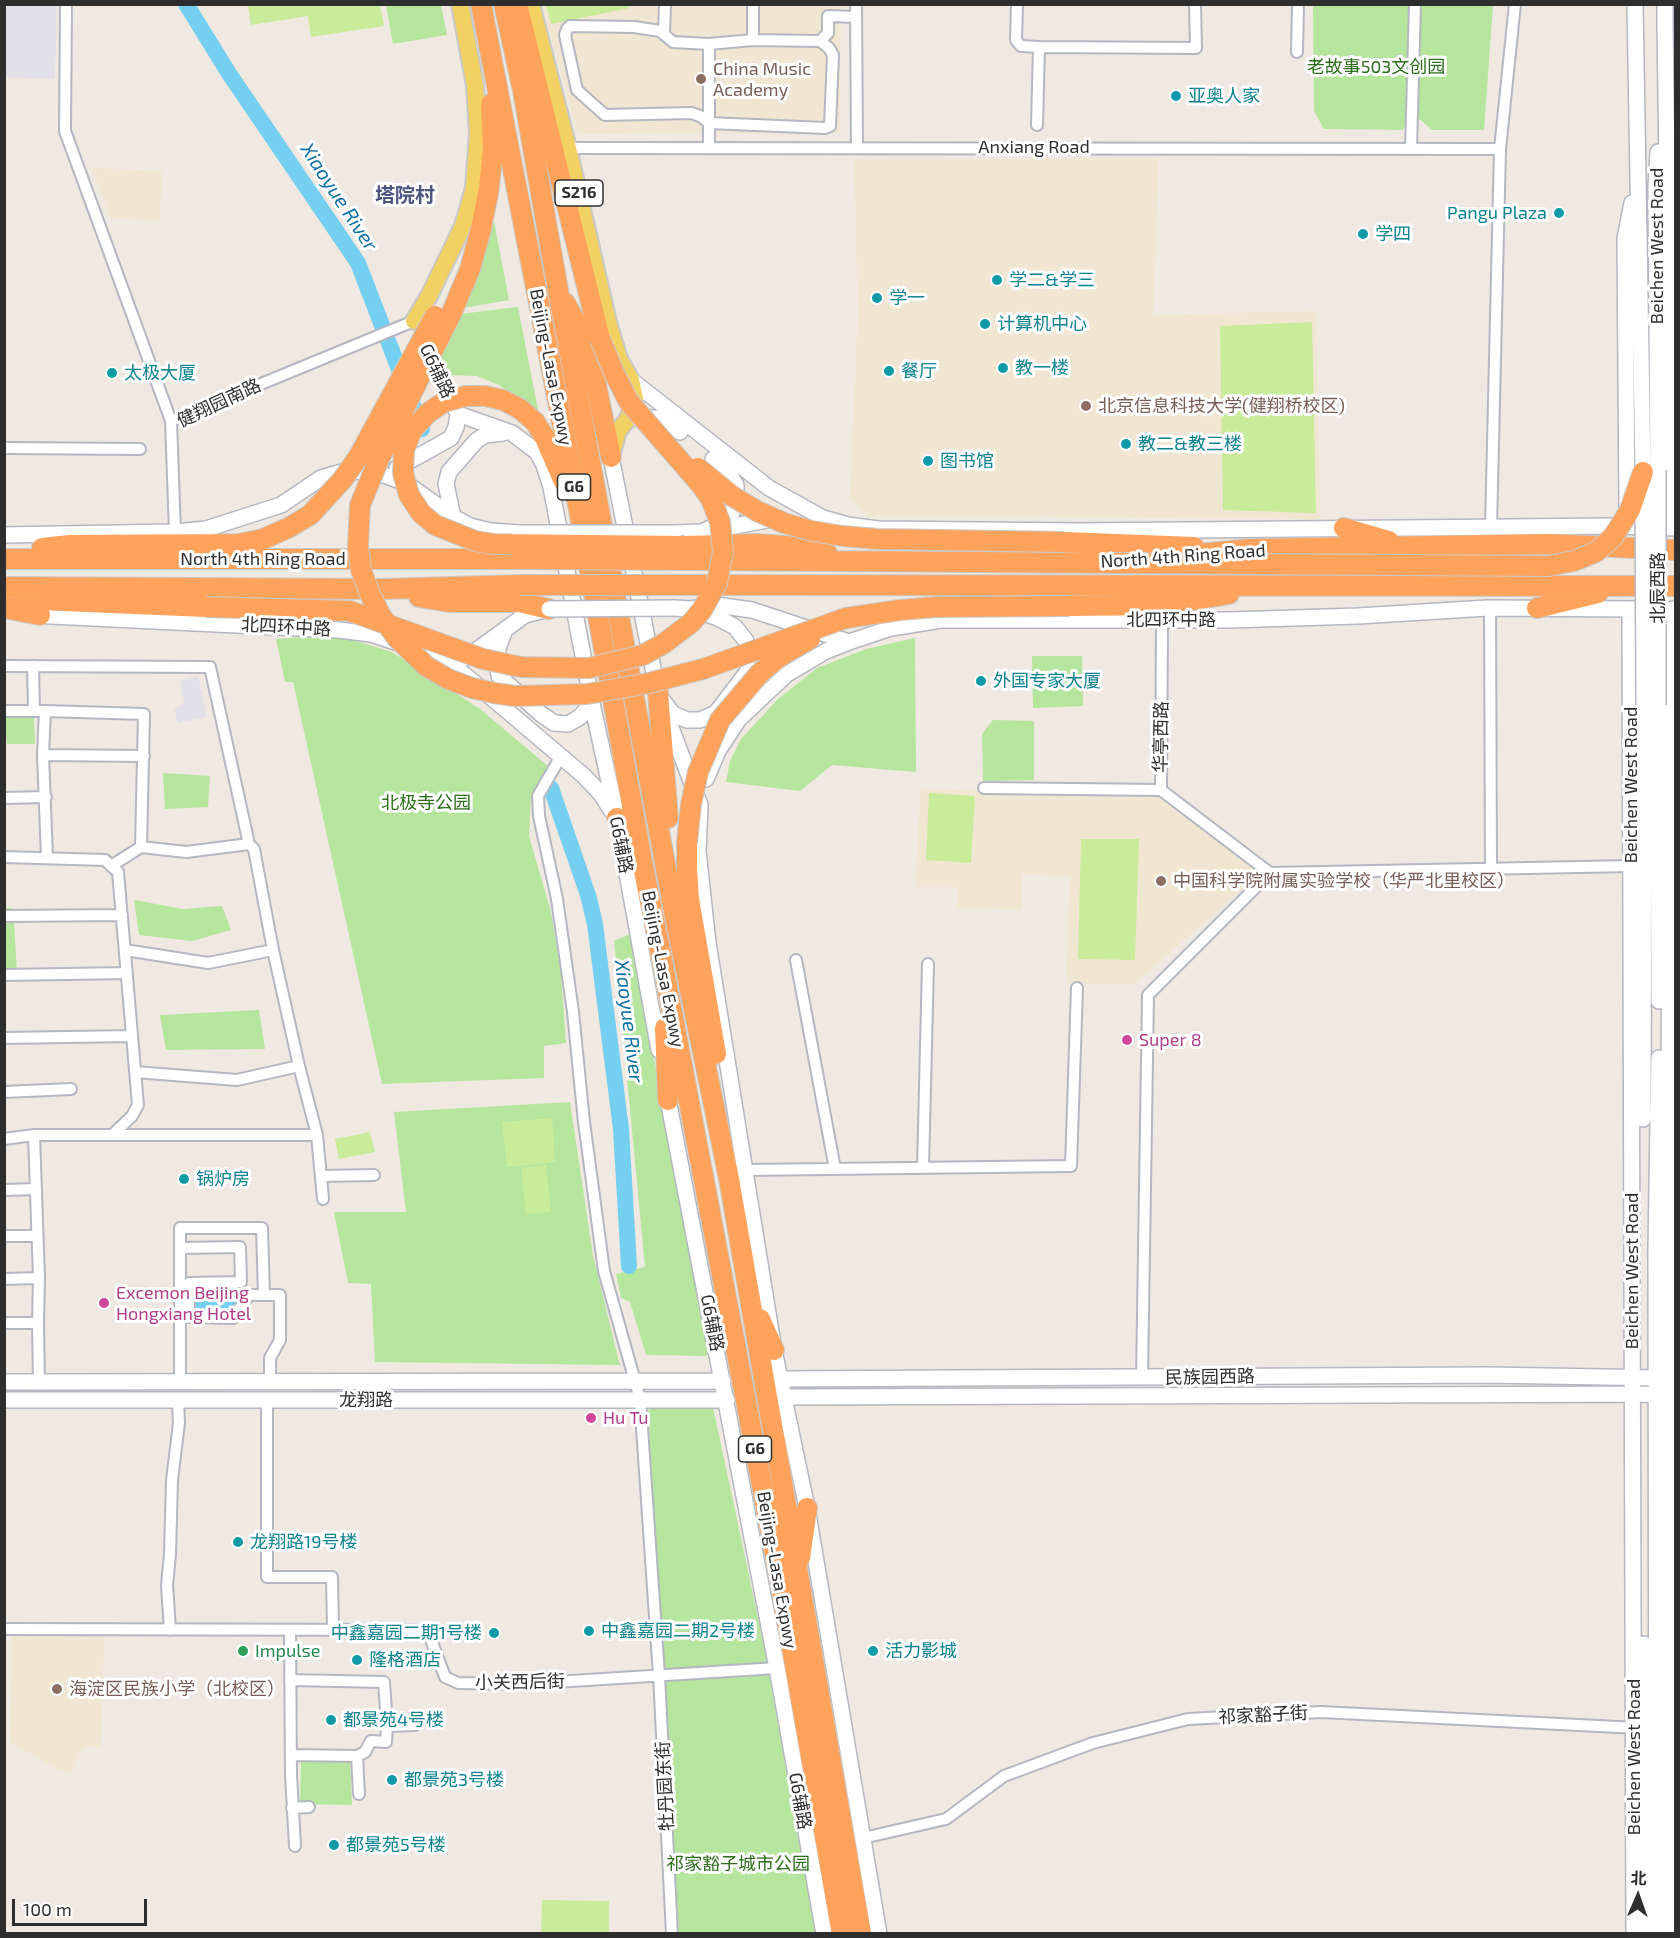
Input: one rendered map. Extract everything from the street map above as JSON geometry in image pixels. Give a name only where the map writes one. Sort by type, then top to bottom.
[{"type":"highway","name":"Beijing-Lasa Expwy","points":[[504,4],[523,91],[676,922],[737,1174],[748,1295],[861,1934]]},
{"type":"highway","points":[[4,597],[21,600],[350,611],[483,659],[521,667],[589,668],[643,655],[680,633],[702,610],[717,583],[723,552],[720,522],[711,499],[702,486],[629,402],[600,339],[517,4]]},
{"type":"highway","name":"Beijing-Lasa Expwy","points":[[482,7],[782,1591],[842,1934]]},
{"type":"highway","points":[[482,7],[493,148],[483,220],[470,269],[452,312],[378,459],[360,505],[358,546],[362,570],[370,594],[381,616],[397,638],[426,666],[464,685],[494,693],[515,696],[587,694],[649,683],[703,669],[846,618],[936,607],[1167,605],[1279,585]]},
{"type":"highway","points":[[4,551],[70,545],[239,544],[263,539],[310,515],[330,495],[359,456],[483,220]]},
{"type":"highway","points":[[558,290],[583,334],[590,356],[611,457]]},
{"type":"highway","points":[[580,521],[556,461],[535,422],[520,409],[503,400],[485,396],[466,396],[444,402],[428,413],[412,430],[404,450],[403,473],[409,495],[420,513],[435,525],[475,541],[494,544],[682,546]]},
{"type":"highway","points":[[660,438],[732,496],[784,523],[842,537],[1251,549]]},
{"type":"highway","points":[[1113,563],[1548,566],[1574,561],[1596,552],[1613,537],[1651,471]]},
{"type":"highway","points":[[1344,528],[1406,547]]},
{"type":"highway","name":"North 4th Ring Road","points":[[4,559],[521,559],[682,546],[874,562],[1113,563],[1251,549],[1549,544],[1676,550]]},
{"type":"highway","name":"North 4th Ring Road","points":[[4,587],[384,589],[520,585],[1630,586]]},
{"type":"highway","points":[[1537,608],[1630,586],[1676,586]]},
{"type":"highway","points":[[384,589],[449,603],[519,602],[549,609]]},
{"type":"highway","points":[[737,1174],[689,898],[687,842],[691,804],[698,772],[720,720],[760,673],[780,656],[803,642],[840,627],[936,607]]},
{"type":"highway","points":[[4,608],[40,615]]},
{"type":"highway","points":[[658,693],[676,922]]},
{"type":"highway","points":[[617,818],[642,861]]},
{"type":"highway","points":[[663,965],[668,1100]]},
{"type":"highway","points":[[748,1295],[774,1350]]},
{"type":"highway","points":[[798,1578],[807,1508]]},
{"type":"main road","name":"G6辅路","points":[[414,321],[464,226],[474,188],[478,133],[476,86],[460,4]]},
{"type":"main road","name":"S216","points":[[531,4],[568,148],[608,322],[619,359],[631,380],[636,399],[628,419],[618,431],[611,457]]},
{"type":"street","points":[[66,4],[65,131],[171,421]]},
{"type":"street","points":[[664,33],[665,4]]},
{"type":"street","points":[[753,4],[753,40]]},
{"type":"street","points":[[856,4],[857,148]]},
{"type":"street","points":[[1017,4],[1016,40],[1022,46],[1196,48],[1195,4]]},
{"type":"street","points":[[1297,52],[1298,4]]},
{"type":"street","points":[[1411,148],[1415,4]]},
{"type":"street","points":[[1491,527],[1500,148],[1515,4]]},
{"type":"street","name":"Beichen West Road","points":[[1635,4],[1638,174],[1651,471]]},
{"type":"street","name":"Beichen West Road","points":[[1665,4],[1671,147],[1674,528]]},
{"type":"street","points":[[820,41],[828,33],[828,16],[856,17]]},
{"type":"street","name":"Beichen West Road","points":[[1651,471],[1656,187],[1665,22]]},
{"type":"street","points":[[570,26],[634,27],[664,33],[673,42],[709,44],[753,40],[820,41],[829,48],[833,55],[830,126],[825,128],[709,123],[691,113],[605,115],[577,90],[565,35],[570,26]]},
{"type":"street","points":[[709,44],[709,148]]},
{"type":"street","points":[[1037,125],[1039,47]]},
{"type":"street","name":"Anxiang Road","points":[[568,148],[1500,148]]},
{"type":"street","name":"Beichen West Road","points":[[1628,527],[1625,238],[1638,174]]},
{"type":"street","name":"健翔园南路","points":[[176,532],[171,421],[414,321]]},
{"type":"street","name":"G6辅路","points":[[414,321],[458,414],[512,433],[537,452],[551,487],[592,703],[617,818],[668,1100],[727,1400],[824,1934]]},
{"type":"street","points":[[631,380],[769,488],[823,518],[848,525],[878,529],[1078,531],[1491,527],[1674,528]]},
{"type":"street","points":[[384,475],[451,438],[458,414]]},
{"type":"street","points":[[4,535],[176,532],[206,529],[281,506],[321,478],[349,470],[384,475],[406,483],[453,517],[470,526],[491,531],[682,546],[702,532],[721,523],[732,513],[736,500],[736,485],[727,470],[674,426],[658,418],[628,419]]},
{"type":"street","points":[[453,517],[446,484],[449,472],[455,463],[485,435],[512,433]]},
{"type":"street","points":[[4,448],[140,449]]},
{"type":"street","points":[[611,457],[658,693],[700,805],[698,851],[737,1174],[807,1508],[879,1934]]},
{"type":"street","name":"北辰西路","points":[[1651,471],[1651,705]]},
{"type":"street","points":[[702,532],[788,517],[823,518]]},
{"type":"street","points":[[446,659],[466,658],[525,615],[549,609],[691,609],[716,605],[752,610],[849,642]]},
{"type":"street","points":[[1490,608],[1491,869]]},
{"type":"street","name":"北四环中路","points":[[700,805],[706,776],[739,719],[788,674],[826,651],[891,628],[941,620],[1162,620],[1358,616],[1490,608],[1674,609]]},
{"type":"street","points":[[658,693],[673,714],[687,720],[700,720],[716,713],[748,672],[751,656],[746,641],[735,627],[718,618],[691,609]]},
{"type":"street","name":"Beichen West Road","points":[[1630,609],[1632,978],[1637,1050],[1642,1233],[1654,1378]]},
{"type":"street","name":"Beichen West Road","points":[[1634,1934],[1654,1378],[1669,1068],[1671,656],[1674,609]]},
{"type":"street","name":"北四环中路","points":[[4,614],[339,630],[370,634],[446,659]]},
{"type":"street","name":"华亭西路","points":[[1162,620],[1161,790],[1270,873]]},
{"type":"street","points":[[505,630],[498,648],[496,663],[499,676],[541,714],[554,723],[568,724],[580,717],[592,703]]},
{"type":"street","points":[[1630,656],[1671,656]]},
{"type":"street","points":[[446,659],[584,776],[602,794],[617,818]]},
{"type":"street","points":[[4,666],[210,667],[249,844],[255,849],[273,950],[298,1066],[317,1135],[323,1199]]},
{"type":"street","points":[[33,666],[40,711],[46,797],[47,857]]},
{"type":"street","name":"Beichen West Road","points":[[1651,705],[1643,955],[1637,1050],[1633,1262],[1654,1378]]},
{"type":"street","name":"Beichen West Road","points":[[1651,705],[1659,979],[1654,1394],[1667,1752],[1670,1934]]},
{"type":"street","points":[[4,711],[144,714],[141,847]]},
{"type":"street","points":[[43,755],[144,756]]},
{"type":"street","name":"牡丹园东街","points":[[561,756],[538,796],[539,816],[559,910],[604,1272],[640,1399],[659,1675],[672,1934]]},
{"type":"street","points":[[984,788],[1161,790]]},
{"type":"street","points":[[4,798],[46,797]]},
{"type":"street","points":[[111,866],[141,847],[186,852],[249,844]]},
{"type":"street","points":[[4,857],[105,860],[118,872],[138,1105],[132,1116],[112,1135]]},
{"type":"street","points":[[1142,1378],[1148,995],[1270,873],[1631,866]]},
{"type":"street","points":[[4,916],[122,915]]},
{"type":"street","points":[[125,950],[208,963],[273,950]]},
{"type":"street","points":[[1659,979],[1670,954]]},
{"type":"street","points":[[1632,978],[1643,955]]},
{"type":"street","points":[[796,960],[835,1169]]},
{"type":"street","points":[[923,1168],[928,964]]},
{"type":"street","points":[[4,975],[127,973]]},
{"type":"street","points":[[737,1174],[835,1169],[1071,1166],[1077,988]]},
{"type":"street","points":[[4,1038],[132,1036]]},
{"type":"street","points":[[1659,1041],[1669,1068]]},
{"type":"street","points":[[135,1072],[237,1080],[298,1066]]},
{"type":"street","points":[[4,1092],[70,1089]]},
{"type":"street","points":[[4,1139],[34,1135],[317,1135]]},
{"type":"street","points":[[34,1135],[39,1278],[39,1382]]},
{"type":"street","points":[[321,1176],[374,1175]]},
{"type":"street","points":[[4,1190],[36,1189]]},
{"type":"street","points":[[180,1382],[183,1323],[180,1228],[262,1228],[260,1293]]},
{"type":"street","points":[[1633,1262],[1642,1233]]},
{"type":"street","points":[[4,1236],[38,1236]]},
{"type":"street","points":[[180,1248],[240,1247],[241,1282],[189,1282],[189,1317],[232,1318],[249,1295],[260,1293],[280,1295],[280,1340],[270,1358],[270,1382]]},
{"type":"street","points":[[4,1279],[39,1278]]},
{"type":"street","points":[[4,1323],[38,1323]]},
{"type":"street","name":"民族园西路","points":[[780,1379],[1475,1375],[1654,1378]]},
{"type":"street","name":"龙翔路","points":[[4,1382],[723,1381]]},
{"type":"street","name":"民族园西路","points":[[784,1397],[1654,1394]]},
{"type":"street","name":"龙翔路","points":[[4,1400],[727,1400]]},
{"type":"street","points":[[170,1630],[167,1585],[178,1400]]},
{"type":"street","points":[[267,1400],[267,1577],[332,1577],[333,1630]]},
{"type":"street","name":"小关西后街","points":[[4,1629],[415,1630],[430,1637],[445,1677],[458,1683],[524,1684],[777,1668]]},
{"type":"street","points":[[290,1630],[292,1808],[295,1846]]},
{"type":"street","points":[[291,1680],[384,1682],[387,1726],[386,1742],[371,1741],[365,1752],[357,1756],[291,1755]]},
{"type":"street","name":"祁家豁子街","points":[[863,1838],[946,1819],[1004,1776],[1093,1743],[1188,1719],[1321,1712],[1640,1728]]},
{"type":"street","points":[[387,1726],[415,1725]]},
{"type":"street","points":[[1640,1728],[1667,1752]]},
{"type":"street","name":"Beichen West Road","points":[[1640,1728],[1646,1934]]},
{"type":"street","name":"Beichen West Road","points":[[1657,1934],[1667,1752]]},
{"type":"street","points":[[357,1756],[359,1794]]},
{"type":"street","points":[[292,1808],[309,1807]]},
{"type":"shaded area","points":[[5,4],[57,5],[55,79],[5,77]]},
{"type":"shaded area","name":"China Music Academy","points":[[542,5],[841,5],[840,133],[578,134]]},
{"type":"shaded area","name":"北京信息科技大学(健翔桥校区)","points":[[1159,157],[1153,315],[1316,311],[1320,519],[867,516],[850,497],[858,312],[854,160]]},
{"type":"shaded area","points":[[92,168],[162,171],[160,220],[111,218]]},
{"type":"shaded area","points":[[198,676],[207,717],[178,723],[174,710],[184,703],[180,680]]},
{"type":"shaded area","name":"中国科学院附属实验学校（华严北里校区）","points":[[920,789],[1158,796],[1259,874],[1134,984],[1066,983],[1070,876],[1022,874],[1022,910],[957,908],[958,887],[916,887]]},
{"type":"shaded area","name":"海淀区民族小学（北校区）","points":[[12,1635],[104,1636],[101,1747],[83,1746],[71,1772],[59,1770],[10,1742]]},
{"type":"green space","points":[[628,4],[629,8],[551,24],[546,5]]},
{"type":"green space","points":[[248,5],[380,5],[384,26],[311,37],[308,16],[251,25]]},
{"type":"green space","points":[[386,5],[441,5],[447,35],[393,44]]},
{"type":"green space","name":"老故事503文创园","points":[[1313,5],[1493,5],[1484,130],[1432,130],[1421,120],[1408,119],[1403,130],[1324,129],[1314,111]]},
{"type":"green space","points":[[494,221],[509,300],[464,308]]},
{"type":"green space","points":[[518,307],[539,415],[499,385],[477,376],[446,375],[440,355],[460,314]]},
{"type":"green space","points":[[1312,322],[1316,513],[1223,510],[1220,326]]},
{"type":"green space","name":"北极寺公园","points":[[318,636],[353,640],[392,652],[480,709],[555,772],[544,787],[531,796],[529,836],[551,912],[561,973],[566,1043],[544,1046],[544,1078],[382,1084],[293,682],[285,682],[276,639]]},
{"type":"green space","points":[[915,638],[916,772],[832,765],[800,791],[726,782],[730,761],[741,739],[778,699],[817,668],[866,649]]},
{"type":"green space","points":[[1032,656],[1082,656],[1083,706],[1033,708]]},
{"type":"green space","points":[[4,716],[34,718],[35,744],[7,744]]},
{"type":"green space","points":[[993,720],[1034,721],[1034,780],[983,781],[982,734]]},
{"type":"green space","points":[[163,773],[210,776],[208,807],[165,809]]},
{"type":"green space","points":[[929,793],[975,796],[971,863],[926,860]]},
{"type":"green space","points":[[1081,839],[1139,839],[1135,960],[1078,959]]},
{"type":"green space","points":[[134,900],[183,909],[222,906],[231,930],[192,941],[139,935]]},
{"type":"green space","points":[[4,908],[13,908],[17,971],[5,971]]},
{"type":"green space","points":[[632,933],[666,1127],[712,1350],[706,1356],[646,1355],[630,1302],[621,1298],[616,1274],[645,1267],[614,941]]},
{"type":"green space","points":[[259,1010],[265,1049],[166,1050],[160,1015]]},
{"type":"green space","points":[[570,1102],[593,1256],[620,1365],[375,1362],[371,1284],[348,1283],[334,1212],[406,1212],[394,1112]]},
{"type":"green space","points":[[552,1118],[555,1162],[507,1167],[502,1122]]},
{"type":"green space","points":[[370,1132],[375,1152],[339,1159],[335,1139]]},
{"type":"green space","points":[[546,1165],[551,1212],[526,1214],[521,1168]]},
{"type":"green space","name":"祁家豁子城市公园","points":[[653,1406],[713,1407],[764,1646],[815,1933],[679,1933],[648,1411]]},
{"type":"green space","points":[[301,1761],[350,1761],[352,1805],[300,1804]]},
{"type":"green space","points":[[542,1900],[609,1901],[609,1933],[541,1933]]},
{"type":"water","points":[[194,1295],[242,1295],[230,1314],[194,1313]]},
{"type":"waterway","name":"Xiaoyue River","points":[[186,4],[230,75],[358,263],[422,429]]},
{"type":"waterway","name":"Xiaoyue River","points":[[551,788],[588,895],[595,924],[621,1129],[629,1266]]},
{"type":"place","name":"China Music Academy","points":[[701,79]]},
{"type":"place","name":"亚奥人家","points":[[1176,96]]},
{"type":"place","name":"Pangu Plaza","points":[[1559,213]]},
{"type":"place","name":"学四","points":[[1363,234]]},
{"type":"place","name":"学二&学三","points":[[997,280]]},
{"type":"place","name":"学一","points":[[877,298]]},
{"type":"place","name":"计算机中心","points":[[985,324]]},
{"type":"place","name":"教一楼","points":[[1003,368]]},
{"type":"place","name":"餐厅","points":[[889,371]]},
{"type":"place","name":"太极大厦","points":[[112,373]]},
{"type":"place","name":"北京信息科技大学(健翔桥校区)","points":[[1086,406]]},
{"type":"place","name":"教二&教三楼","points":[[1126,444]]},
{"type":"place","name":"图书馆","points":[[928,461]]},
{"type":"place","name":"外国专家大厦","points":[[981,681]]},
{"type":"place","name":"中国科学院附属实验学校（华严北里校区）","points":[[1161,881]]},
{"type":"place","name":"Super 8","points":[[1127,1040]]},
{"type":"place","name":"锅炉房","points":[[184,1179]]},
{"type":"place","name":"Excemon Beijing Hongxiang Hotel","points":[[104,1303]]},
{"type":"place","name":"Hu Tu","points":[[591,1418]]},
{"type":"place","name":"龙翔路19号楼","points":[[238,1542]]},
{"type":"place","name":"中鑫嘉园二期2号楼","points":[[589,1631]]},
{"type":"place","name":"中鑫嘉园二期1号楼","points":[[494,1633]]},
{"type":"place","name":"Impulse","points":[[243,1651]]},
{"type":"place","name":"活力影城","points":[[873,1651]]},
{"type":"place","name":"隆格酒店","points":[[357,1660]]},
{"type":"place","name":"海淀区民族小学（北校区）","points":[[57,1689]]},
{"type":"place","name":"都景苑4号楼","points":[[331,1720]]},
{"type":"place","name":"都景苑3号楼","points":[[392,1780]]},
{"type":"place","name":"都景苑5号楼","points":[[334,1845]]},
{"type":"district","name":"塔院村","points":[[405,195]]}]
